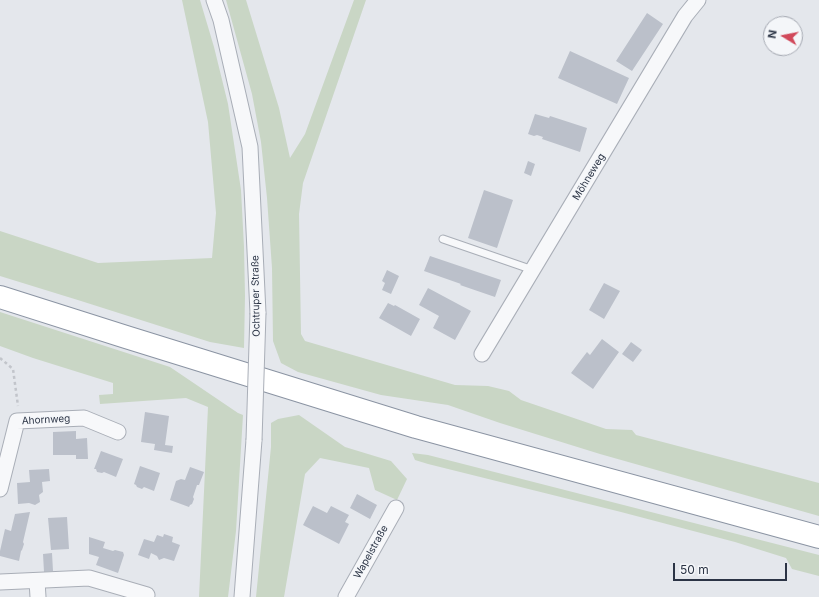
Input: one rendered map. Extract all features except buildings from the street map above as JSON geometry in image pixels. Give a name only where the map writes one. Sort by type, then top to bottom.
[{"type":"highway","points":[[0,297],[126,338],[416,427],[819,537]]},
{"type":"street","name":"Ochtruper Straße","points":[[214,0],[221,20],[250,147],[258,313],[254,440],[242,597]]},
{"type":"street","name":"Möhneweg","points":[[482,354],[685,16],[698,0]]},
{"type":"street","name":"Ahornweg","points":[[0,489],[16,421],[84,418],[118,432]]},
{"type":"street","name":"Wapelstraße","points":[[346,597],[396,508]]},
{"type":"street","points":[[0,582],[89,578],[147,595]]},
{"type":"street","points":[[37,581],[38,597]]},
{"type":"lane","points":[[443,239],[533,270]]},
{"type":"path","points":[[0,358],[14,369],[19,404],[16,421]]},
{"type":"green space","points":[[182,0],[200,0],[214,47],[228,104],[241,190],[245,296],[244,348],[210,342],[0,276],[0,231],[98,263],[212,258],[216,213],[208,122]]},
{"type":"green space","points":[[226,0],[246,0],[279,108],[290,158],[305,134],[354,0],[366,0],[303,183],[299,214],[301,334],[305,341],[455,385],[488,386],[509,391],[521,400],[606,429],[632,430],[636,435],[819,483],[819,516],[600,454],[448,405],[381,395],[298,372],[281,363],[273,341],[272,268],[261,142],[252,94]]},
{"type":"green space","points":[[0,312],[170,367],[243,415],[236,531],[228,597],[199,597],[208,407],[186,398],[100,404],[99,395],[113,394],[113,383],[0,346]]},
{"type":"green space","points":[[299,415],[345,447],[391,461],[407,479],[397,500],[375,490],[369,468],[320,458],[305,474],[284,597],[256,597],[271,447],[271,423],[278,419]]},
{"type":"green space","points":[[412,453],[428,455],[819,555],[819,576],[792,569],[786,558],[735,542],[428,464],[415,460]]}]
